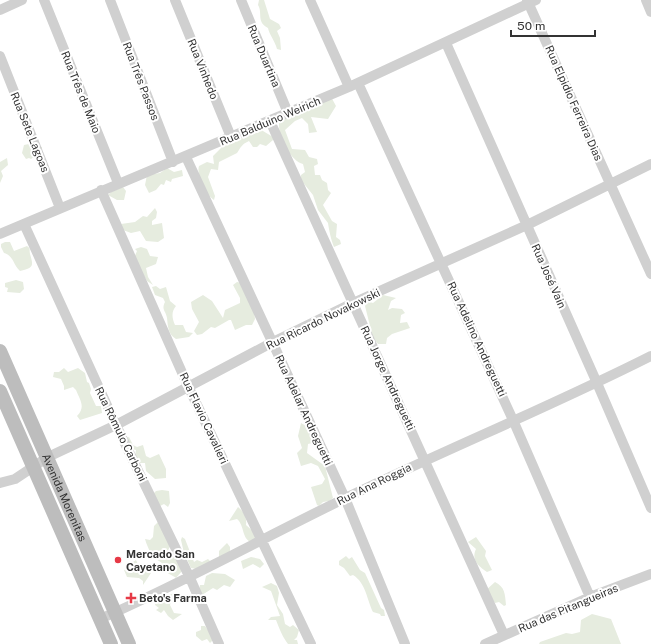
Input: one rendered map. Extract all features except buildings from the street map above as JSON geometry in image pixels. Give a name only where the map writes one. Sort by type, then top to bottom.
[{"type":"main road","name":"Avenida Morenitas","points":[[0,351],[48,457],[129,644]]},
{"type":"main road","name":"Avenida Morenitas","points":[[0,391],[34,465],[111,644]]},
{"type":"street","points":[[0,10],[22,0]]},
{"type":"street","name":"Rua Três de Maio","points":[[44,0],[118,184]]},
{"type":"street","name":"Rua Três Passos","points":[[110,0],[173,162]]},
{"type":"street","name":"Rua Vinhedo","points":[[175,0],[231,137]]},
{"type":"street","name":"Rua Duartina","points":[[241,0],[288,113]]},
{"type":"street","name":"Rua Adelino Andreguetti","points":[[310,0],[442,264],[514,420],[590,597]]},
{"type":"street","points":[[646,0],[651,12]]},
{"type":"street","name":"Rua Balduino Weirich","points":[[0,234],[101,190],[173,162],[353,85],[446,43],[531,1]]},
{"type":"street","name":"Rua Elpidio Ferreira Dias","points":[[531,1],[610,184],[648,260],[651,274]]},
{"type":"street","name":"Rua José Vain","points":[[446,43],[651,508]]},
{"type":"street","name":"Rua Sete Lagoas","points":[[0,56],[60,208]]},
{"type":"street","name":"Rua Jorge Andreguetti","points":[[270,121],[504,635]]},
{"type":"street","name":"Rua Adelar Andreguetti","points":[[186,156],[345,498],[405,644]]},
{"type":"street","name":"Rua Ricardo Novakowski","points":[[0,483],[15,479],[48,457],[116,426],[188,386],[273,342],[353,303],[526,225],[651,164]]},
{"type":"street","name":"Rua Flavio Cavalieri","points":[[101,190],[188,386],[310,644]]},
{"type":"street","name":"Rua Rômulo Carboni","points":[[24,224],[116,426],[190,578],[219,644]]},
{"type":"street","name":"Rua Ana Roggia","points":[[100,619],[190,578],[345,498],[425,460],[597,383],[651,356]]},
{"type":"street","name":"Rua das Pitangueiras","points":[[485,644],[590,597],[651,574]]},
{"type":"shaded area","points":[[259,0],[264,0],[270,19],[279,24],[281,28],[277,31],[280,38],[281,50],[277,49],[268,28],[262,23],[258,5]]},
{"type":"shaded area","points":[[330,95],[336,106],[328,119],[311,117],[317,132],[309,133],[308,124],[302,118],[295,121],[285,130],[292,149],[305,150],[309,157],[317,159],[318,164],[314,166],[315,175],[320,175],[322,180],[327,183],[328,190],[331,193],[323,205],[332,221],[337,224],[336,237],[340,240],[341,244],[334,247],[328,223],[318,210],[313,195],[301,180],[301,175],[305,172],[303,164],[293,158],[289,152],[282,138],[279,125],[280,119]]},
{"type":"shaded area","points":[[260,126],[263,131],[273,137],[273,140],[266,146],[260,144],[257,147],[253,147],[249,141],[241,147],[237,153],[219,162],[218,170],[211,169],[208,177],[215,196],[214,200],[202,184],[198,170],[199,166],[207,162],[214,164],[213,156],[225,144]]},
{"type":"shaded area","points":[[29,144],[42,147],[42,151],[31,159],[26,159],[22,153],[24,145]]},
{"type":"shaded area","points":[[7,158],[8,165],[1,171],[3,176],[0,183],[0,162]]},
{"type":"shaded area","points":[[167,168],[174,172],[182,170],[183,176],[172,179],[171,182],[166,180],[164,185],[161,184],[156,190],[149,193],[145,185],[147,175],[160,173]]},
{"type":"shaded area","points":[[123,187],[126,191],[124,200],[117,200],[108,195],[111,192]]},
{"type":"shaded area","points":[[155,208],[157,212],[156,218],[152,221],[152,225],[162,223],[164,238],[158,242],[146,241],[140,231],[131,233],[123,230],[121,224],[135,222],[143,216],[147,217]]},
{"type":"shaded area","points":[[10,242],[14,251],[27,246],[30,249],[32,264],[30,268],[20,271],[18,269],[12,258],[4,253],[1,247],[1,244]]},
{"type":"shaded area","points":[[141,247],[147,249],[150,256],[158,257],[156,264],[146,268],[148,277],[153,285],[147,281],[134,258],[137,251],[135,249]]},
{"type":"shaded area","points":[[16,280],[23,282],[24,289],[20,293],[7,292],[8,288],[5,287],[5,283]]},
{"type":"shaded area","points":[[237,282],[242,283],[254,311],[255,319],[252,325],[246,325],[235,330],[231,320],[229,320],[215,328],[211,327],[202,334],[197,335],[194,331],[199,322],[192,309],[191,302],[203,295],[212,301],[223,318],[225,310],[240,303],[240,298],[233,285]]},
{"type":"shaded area","points":[[156,286],[160,289],[166,287],[170,301],[176,306],[172,315],[175,325],[183,325],[186,332],[193,333],[189,337],[176,339],[171,335],[164,309],[165,302],[163,298],[155,295],[152,287]]},
{"type":"shaded area","points":[[383,295],[396,298],[391,301],[388,310],[392,308],[402,309],[405,313],[401,315],[400,323],[407,322],[410,328],[392,334],[387,338],[386,344],[378,344],[373,338],[365,306],[368,301],[373,303]]},
{"type":"shaded area","points":[[64,368],[68,372],[78,368],[85,373],[87,382],[89,383],[91,389],[90,393],[96,406],[101,406],[102,413],[80,420],[77,416],[80,413],[82,406],[76,390],[73,387],[64,390],[61,379],[53,377],[54,372],[59,372]]},
{"type":"shaded area","points":[[301,423],[310,431],[312,443],[308,444],[307,453],[325,466],[333,498],[329,501],[323,502],[319,506],[317,505],[311,487],[322,484],[325,479],[318,466],[311,463],[301,466],[297,453],[302,448],[298,436]]},
{"type":"shaded area","points":[[129,437],[133,445],[137,447],[143,445],[146,456],[150,458],[159,454],[166,469],[166,478],[155,479],[146,471],[145,463],[138,463],[135,456],[136,450],[133,449],[126,438]]},
{"type":"shaded area","points":[[156,491],[169,491],[170,503],[168,507],[164,504],[160,506],[153,494]]},
{"type":"shaded area","points":[[238,507],[245,515],[246,525],[255,533],[256,540],[252,543],[246,538],[237,519],[229,521]]},
{"type":"shaded area","points":[[159,521],[171,544],[167,553],[176,558],[182,571],[176,578],[162,569],[162,563],[151,556],[145,539],[150,540],[153,537],[154,526]]},
{"type":"shaded area","points":[[182,537],[185,539],[194,562],[197,560],[202,562],[208,559],[210,561],[219,557],[219,551],[227,543],[230,547],[230,556],[196,569],[191,568],[184,553],[181,540]]},
{"type":"shaded area","points":[[476,537],[486,551],[485,556],[492,570],[487,572],[476,562],[474,556],[476,549],[468,542]]},
{"type":"shaded area","points":[[346,556],[349,559],[352,557],[360,570],[365,573],[381,608],[384,610],[385,616],[381,616],[380,614],[373,612],[361,582],[353,575],[350,576],[344,568],[339,565],[339,561]]},
{"type":"shaded area","points":[[251,557],[260,559],[264,564],[260,568],[253,564],[243,569],[241,561]]},
{"type":"shaded area","points":[[136,560],[140,569],[146,568],[151,573],[143,585],[143,581],[139,578],[127,577],[124,570]]},
{"type":"shaded area","points":[[212,573],[225,574],[235,580],[230,587],[224,585],[217,590],[213,588],[202,595],[199,591],[200,585],[204,585],[206,576]]},
{"type":"shaded area","points":[[495,582],[501,586],[504,591],[506,605],[504,606],[499,602],[495,603],[485,591]]},
{"type":"shaded area","points":[[271,583],[277,586],[279,593],[277,605],[283,614],[285,624],[290,627],[293,625],[299,630],[297,637],[294,640],[297,640],[298,644],[288,644],[276,620],[268,620],[271,617],[280,616],[271,591],[262,587]]},
{"type":"shaded area","points":[[174,593],[178,598],[172,599],[170,605],[174,613],[182,614],[173,620],[164,610],[161,613],[156,610],[159,608],[155,605],[156,600],[159,598],[166,600],[169,595]]},
{"type":"shaded area","points":[[592,614],[611,619],[621,644],[539,644],[540,642],[566,633],[572,634],[580,632],[581,620]]},
{"type":"shaded area","points":[[201,626],[205,626],[214,639],[210,643],[207,639],[202,641],[196,636],[196,632],[201,630]]},
{"type":"place","name":"Mercado San Cayetano","points":[[118,560]]},
{"type":"place","name":"Beto's Farma","points":[[131,598]]}]
